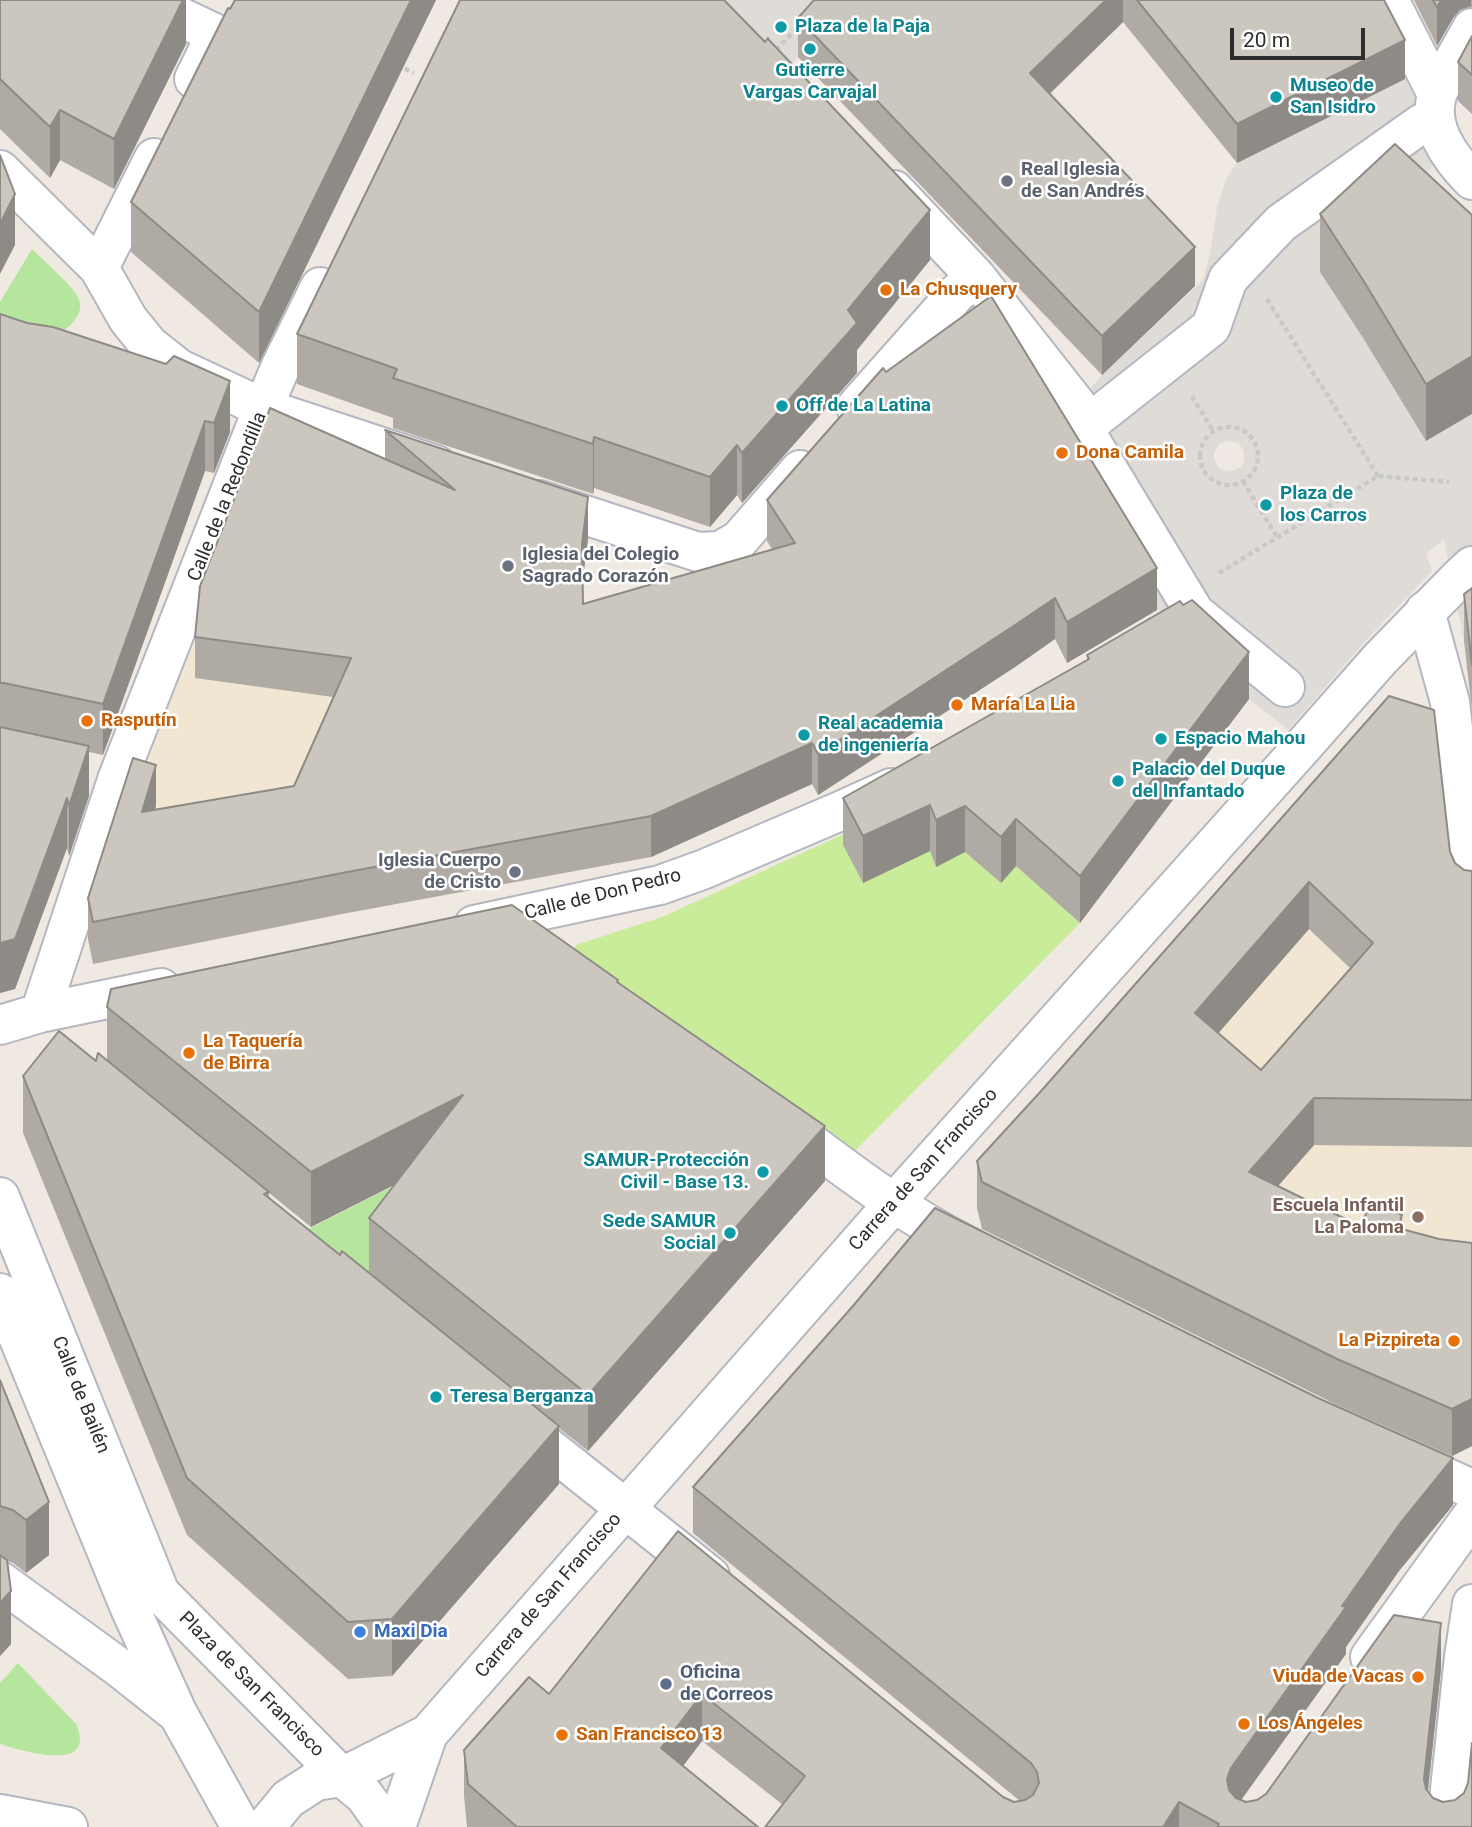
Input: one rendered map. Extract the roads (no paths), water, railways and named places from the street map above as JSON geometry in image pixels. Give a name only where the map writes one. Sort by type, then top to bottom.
[{"type":"street","points":[[99,268],[216,34],[145,0]]},
{"type":"street","points":[[1389,0],[1436,106],[1441,138],[1456,164],[1472,180]]},
{"type":"street","points":[[1080,416],[1211,327],[1228,279],[1281,223],[1421,124],[1436,106],[1472,28]]},
{"type":"street","points":[[871,166],[967,285],[1080,416],[1195,613],[1285,687]]},
{"type":"street","points":[[0,170],[99,268],[128,319],[149,345],[178,368],[264,408],[698,552],[720,551],[739,540],[967,285]]},
{"type":"street","name":"Calle de la Redondilla","points":[[40,1013],[102,777],[281,366],[336,255]]},
{"type":"street","points":[[125,365],[178,368]]},
{"type":"street","name":"Carrera de San Francisco","points":[[396,1827],[428,1734],[894,1204],[1380,659],[1472,566]]},
{"type":"street","points":[[1426,611],[1450,702],[1472,896]]},
{"type":"street","points":[[1163,632],[1195,613]]},
{"type":"street","name":"Calle de Don Pedro","points":[[439,932],[660,885],[702,870],[921,774]]},
{"type":"street","points":[[506,919],[539,942]]},
{"type":"street","points":[[0,1025],[40,1013],[200,980]]},
{"type":"street","points":[[40,1013],[55,1048]]},
{"type":"street","points":[[762,1107],[894,1204],[933,1229],[995,1259]]},
{"type":"street","name":"Calle de Bailén","points":[[0,1197],[145,1601]]},
{"type":"street","name":"Calle de Bailén","points":[[0,1293],[145,1601]]},
{"type":"street","points":[[495,1404],[740,1601]]},
{"type":"street","points":[[1376,1446],[1472,1489]]},
{"type":"street","points":[[1355,1679],[1472,1516]]},
{"type":"street","points":[[0,1581],[120,1668],[178,1714]]},
{"type":"street","points":[[145,1601],[178,1714],[241,1827]]},
{"type":"street","name":"Plaza de San Francisco","points":[[145,1601],[364,1796],[387,1827]]},
{"type":"street","points":[[1446,1827],[1472,1604]]},
{"type":"street","name":"Carrera de San Francisco","points":[[342,1777],[428,1734]]},
{"type":"street","name":"Plaza de San Francisco","points":[[265,1827],[288,1799],[316,1781],[342,1777]]},
{"type":"street","points":[[0,1814],[68,1827]]},
{"type":"place","name":"Plaza de la Paja","points":[[781,27]]},
{"type":"place","name":"Gutierre Vargas Carvajal","points":[[810,49]]},
{"type":"place","name":"Museo de San Isidro","points":[[1276,97]]},
{"type":"place","name":"Real Iglesia de San Andrés","points":[[1007,181]]},
{"type":"place","name":"La Chusquery","points":[[886,290]]},
{"type":"place","name":"Off de La Latina","points":[[782,406]]},
{"type":"place","name":"Dona Camila","points":[[1062,453]]},
{"type":"place","name":"Plaza de los Carros","points":[[1266,505]]},
{"type":"place","name":"Iglesia del Colegio Sagrado Corazón","points":[[508,566]]},
{"type":"place","name":"María La Lia","points":[[957,705]]},
{"type":"place","name":"Rasputín","points":[[87,721]]},
{"type":"place","name":"Real academia de ingeniería","points":[[804,735]]},
{"type":"place","name":"Espacio Mahou","points":[[1161,739]]},
{"type":"place","name":"Palacio del Duque del Infantado","points":[[1118,781]]},
{"type":"place","name":"Iglesia Cuerpo de Cristo","points":[[515,872]]},
{"type":"place","name":"La Taquería de Birra","points":[[189,1053]]},
{"type":"place","name":"SAMUR-Protección Civil - Base 13.","points":[[763,1172]]},
{"type":"place","name":"Escuela Infantil La Paloma","points":[[1418,1217]]},
{"type":"place","name":"Sede SAMUR Social","points":[[730,1233]]},
{"type":"place","name":"La Pizpireta","points":[[1454,1341]]},
{"type":"place","name":"Teresa Berganza","points":[[436,1397]]},
{"type":"place","name":"Maxi Dia","points":[[360,1632]]},
{"type":"place","name":"Viuda de Vacas","points":[[1418,1677]]},
{"type":"place","name":"Oficina de Correos","points":[[666,1684]]},
{"type":"place","name":"Los Ángeles","points":[[1244,1724]]},
{"type":"place","name":"San Francisco 13","points":[[562,1735]]}]
